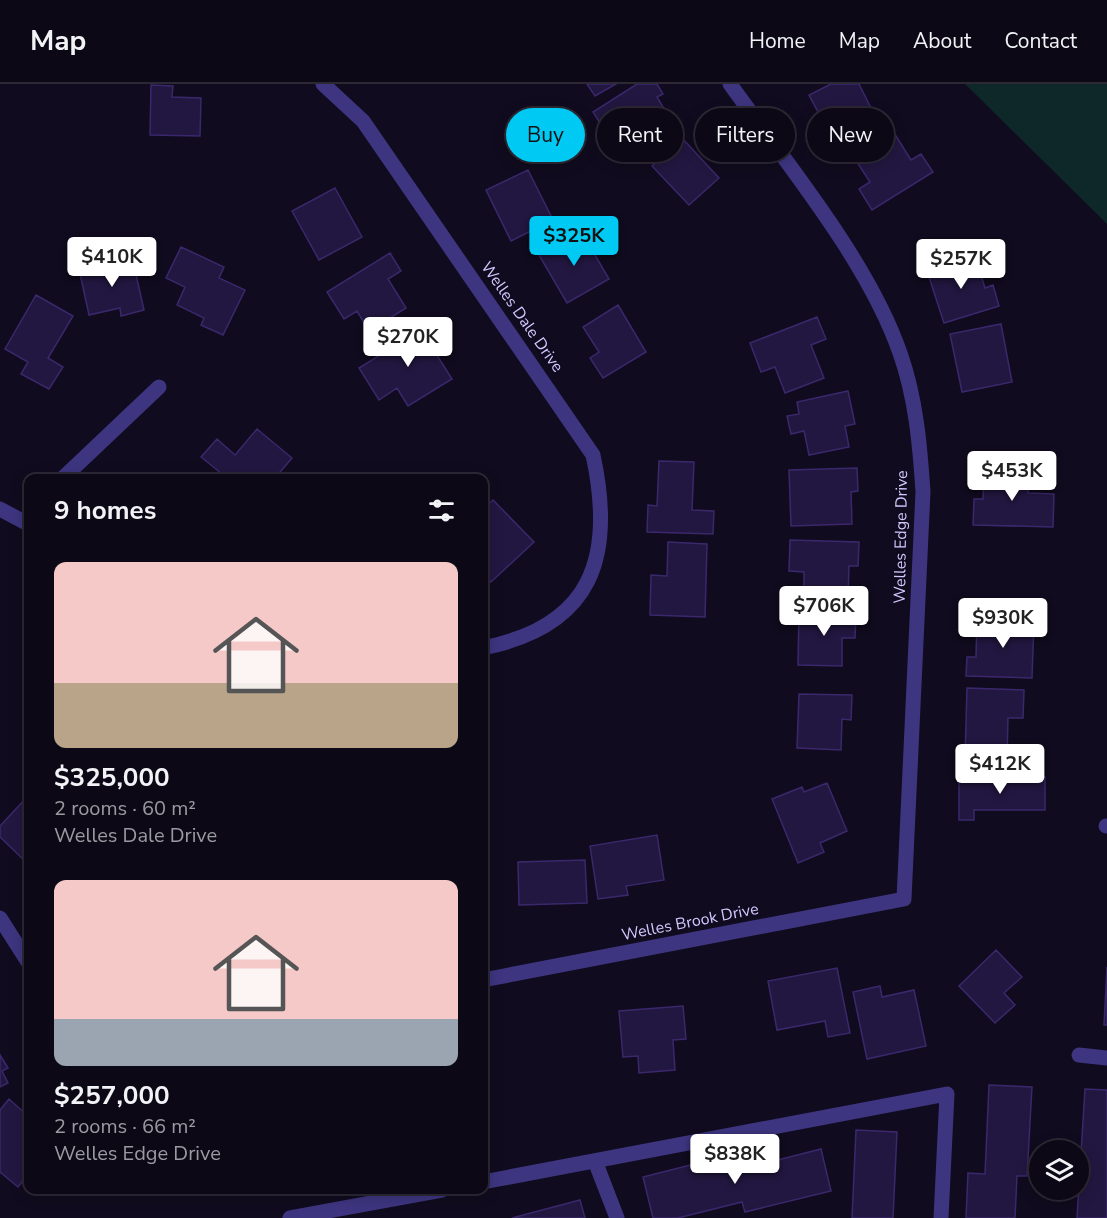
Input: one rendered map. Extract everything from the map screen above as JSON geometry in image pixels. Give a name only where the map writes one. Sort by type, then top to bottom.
[{"type":"street","name":"Welles Dale Drive","points":[[323,84],[363,121],[593,454],[601,492],[593,572],[576,601],[558,619],[536,633],[515,642],[488,647]]},
{"type":"street","name":"Welles Edge Drive","points":[[730,84],[860,272],[884,316],[900,354],[912,398],[920,442],[923,492],[904,899]]},
{"type":"street","points":[[67,474],[159,387]]},
{"type":"street","points":[[0,509],[24,517]]},
{"type":"street","name":"Welles Brook Drive","points":[[488,979],[904,899]]},
{"type":"street","points":[[0,918],[24,956]]},
{"type":"street","points":[[1078,1055],[1107,1058]]},
{"type":"street","points":[[488,1181],[948,1094],[941,1218]]},
{"type":"street","points":[[595,1161],[617,1218]]},
{"type":"street","points":[[290,1218],[419,1194]]},
{"type":"green space","points":[[965,84],[1107,84],[1107,224]]},
{"type":"building","points":[[587,84],[616,84],[595,96]]},
{"type":"building","points":[[637,84],[657,84],[663,94],[657,97],[664,108],[599,108]]},
{"type":"building","points":[[831,84],[859,84],[871,108],[816,108],[809,95]]},
{"type":"building","points":[[151,85],[173,86],[172,97],[201,98],[200,136],[150,135]]},
{"type":"building","points":[[894,133],[911,160],[921,154],[933,172],[872,210],[859,189],[870,182],[857,162],[894,162]]},
{"type":"building","points":[[683,139],[695,152],[695,162],[704,162],[719,178],[689,205],[652,166],[656,162],[683,162]]},
{"type":"building","points":[[528,170],[553,220],[511,241],[486,190]]},
{"type":"building","points":[[335,188],[362,237],[319,260],[292,211]]},
{"type":"building","points":[[581,231],[609,279],[567,303],[539,255]]},
{"type":"building","points":[[181,247],[224,267],[219,278],[245,290],[223,335],[201,325],[204,318],[177,305],[185,287],[166,278]]},
{"type":"building","points":[[390,253],[401,271],[388,279],[406,308],[369,331],[357,311],[344,319],[327,292]]},
{"type":"building","points":[[975,256],[985,288],[993,285],[999,306],[944,323],[927,271]]},
{"type":"building","points":[[132,257],[144,310],[121,316],[120,308],[89,315],[79,269]]},
{"type":"building","points":[[36,295],[73,316],[48,358],[63,367],[49,389],[21,374],[28,362],[5,349]]},
{"type":"building","points":[[618,305],[646,352],[603,378],[590,358],[599,352],[583,327]]},
{"type":"building","points":[[817,317],[826,339],[811,345],[824,378],[785,393],[775,367],[761,372],[750,343]]},
{"type":"building","points":[[1001,324],[1012,382],[962,392],[950,334]]},
{"type":"building","points":[[428,325],[440,344],[433,349],[452,379],[408,406],[397,388],[379,400],[359,368]]},
{"type":"building","points":[[848,391],[855,424],[845,426],[849,447],[809,455],[804,431],[791,434],[787,416],[799,414],[797,402]]},
{"type":"building","points":[[257,429],[292,458],[278,474],[222,474],[201,457],[217,439],[235,455]]},
{"type":"building","points":[[659,461],[694,462],[692,510],[714,511],[713,534],[647,532],[648,505],[657,506]]},
{"type":"building","points":[[857,468],[858,491],[851,492],[852,524],[791,526],[789,470]]},
{"type":"building","points":[[984,470],[1029,471],[1028,493],[1054,494],[1053,527],[973,525],[974,499],[983,499]]},
{"type":"building","points":[[493,500],[534,542],[491,582],[488,579],[488,504]]},
{"type":"building","points":[[790,540],[859,542],[858,566],[849,566],[848,596],[804,595],[804,572],[789,571]]},
{"type":"building","points":[[668,542],[707,544],[705,617],[650,615],[651,575],[667,576]]},
{"type":"building","points":[[799,611],[856,613],[855,638],[842,638],[842,666],[798,665]]},
{"type":"building","points":[[977,619],[1034,621],[1032,678],[966,676],[967,657],[976,657]]},
{"type":"building","points":[[967,688],[1024,690],[1023,718],[1008,718],[1007,760],[965,758]]},
{"type":"building","points":[[799,694],[852,695],[851,720],[842,719],[841,750],[797,748]]},
{"type":"building","points":[[959,777],[1045,777],[1045,810],[974,810],[974,820],[959,820]]},
{"type":"building","points":[[827,783],[847,831],[820,843],[824,852],[798,863],[772,799],[802,787],[804,792]]},
{"type":"building","points":[[24,800],[24,860],[0,837],[0,826]]},
{"type":"building","points":[[657,835],[664,880],[626,886],[628,895],[598,899],[590,846]]},
{"type":"building","points":[[585,860],[587,903],[519,905],[518,862]]},
{"type":"building","points":[[996,950],[1022,977],[1004,993],[1015,1005],[995,1023],[959,986]]},
{"type":"building","points":[[1107,967],[1107,1025],[1104,1025]]},
{"type":"building","points":[[837,968],[850,1033],[828,1037],[825,1021],[777,1030],[768,981]]},
{"type":"building","points":[[880,986],[882,997],[914,990],[926,1046],[867,1059],[853,992]]},
{"type":"building","points":[[683,1006],[686,1039],[673,1040],[675,1070],[639,1073],[638,1056],[623,1057],[619,1011]]},
{"type":"building","points":[[0,1055],[8,1068],[2,1071],[8,1083],[0,1087]]},
{"type":"building","points":[[989,1085],[1032,1087],[1027,1176],[1017,1176],[1015,1218],[966,1218],[968,1173],[985,1174]]},
{"type":"building","points":[[1085,1089],[1107,1090],[1107,1218],[1077,1218],[1078,1200],[1089,1200],[1089,1140],[1082,1140]]},
{"type":"building","points":[[9,1099],[24,1112],[24,1179],[18,1187],[0,1172],[0,1110]]},
{"type":"building","points":[[856,1130],[897,1132],[893,1218],[852,1218]]},
{"type":"building","points":[[821,1149],[831,1191],[745,1212],[742,1202],[678,1218],[653,1218],[643,1177],[730,1155],[734,1171]]},
{"type":"building","points":[[580,1200],[585,1218],[512,1218]]}]
